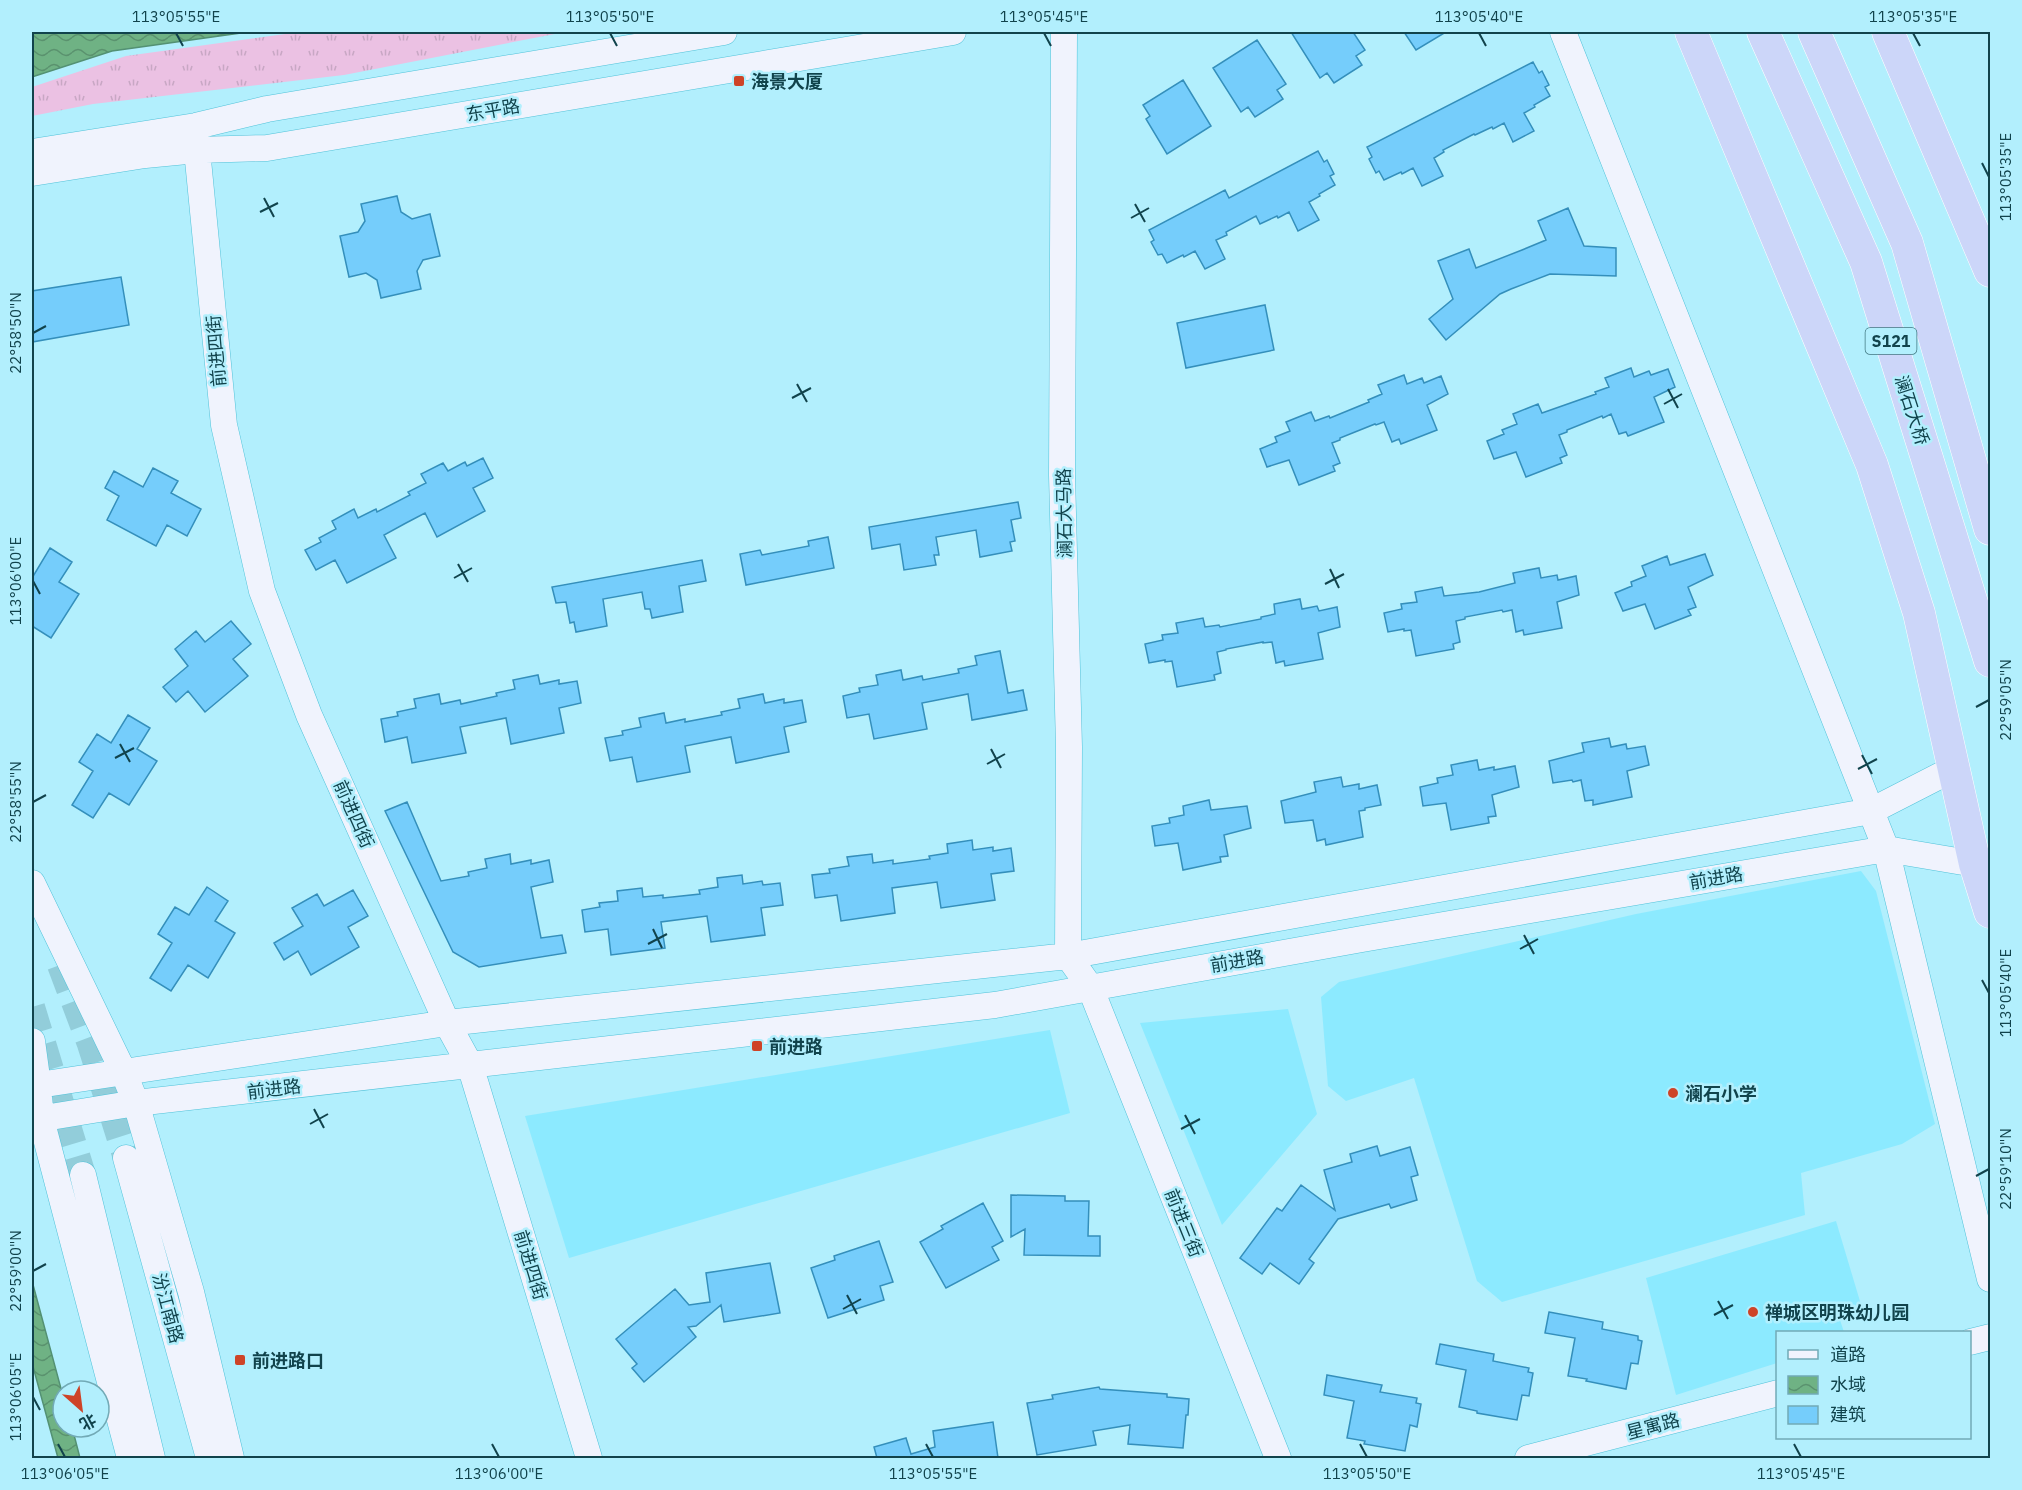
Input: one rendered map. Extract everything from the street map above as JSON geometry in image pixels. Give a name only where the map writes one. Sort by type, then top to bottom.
[{"type":"highway","points":[[1691,32],[1872,465],[1919,613],[1975,864],[1990,912]]},
{"type":"highway","name":"澜石大桥","points":[[1763,32],[1866,262],[1990,661]]},
{"type":"highway","name":"S121","points":[[1814,32],[1907,243],[1990,529]]},
{"type":"highway","points":[[1888,32],[1990,271]]},
{"type":"street","points":[[32,152],[196,126],[267,109],[724,32]]},
{"type":"street","name":"东平路","points":[[32,173],[145,155],[197,150],[267,148],[953,32]]},
{"type":"street","name":"澜石大马路","points":[[1064,32],[1062,476],[1069,747],[1068,956]]},
{"type":"street","points":[[1563,32],[1886,849],[1990,1279]]},
{"type":"street","name":"前进四街","points":[[197,150],[224,425],[262,591],[309,715],[447,1023],[470,1065],[589,1458]]},
{"type":"street","name":"前进路","points":[[35,1085],[447,1023],[1068,956],[1870,811],[1953,769]]},
{"type":"street","name":"前进路","points":[[36,1119],[136,1104],[995,1005],[1886,849],[1975,864]]},
{"type":"street","points":[[32,883],[123,1071],[136,1104],[191,1292],[231,1458]]},
{"type":"street","points":[[1068,956],[1090,987]]},
{"type":"street","name":"前进三街","points":[[1090,987],[1278,1458]]},
{"type":"street","points":[[32,1041],[36,1119],[130,1458]]},
{"type":"street","name":"汾江南路","points":[[126,1158],[209,1458]]},
{"type":"street","points":[[82,1175],[152,1458]]},
{"type":"street","points":[[1971,1342],[1990,1337]]},
{"type":"street","name":"星寓路","points":[[1528,1458],[1776,1394]]},
{"type":"shaded area","name":"澜石小学","points":[[1861,871],[1876,891],[1935,1124],[1902,1144],[1801,1173],[1805,1215],[1502,1302],[1477,1281],[1414,1078],[1346,1101],[1328,1086],[1321,997],[1339,982],[1636,914]]},
{"type":"shaded area","points":[[1288,1009],[1317,1114],[1222,1225],[1140,1023]]},
{"type":"shaded area","points":[[1050,1030],[1070,1113],[569,1258],[525,1116]]},
{"type":"shaded area","name":"禅城区明珠幼儿园","points":[[1836,1221],[1862,1308],[1839,1317],[1844,1331],[1776,1331],[1776,1363],[1676,1395],[1646,1278]]},
{"type":"green space","points":[[300,32],[565,32],[344,75],[93,104],[32,116],[32,87],[126,56]]},
{"type":"water","points":[[32,32],[248,32],[112,51],[32,77]]},
{"type":"water","points":[[32,1281],[58,1379],[51,1379],[51,1432],[32,1363]]},
{"type":"water","points":[[53,1439],[75,1439],[80,1458],[58,1458]]},
{"type":"building","points":[[1291,32],[1353,32],[1365,50],[1356,56],[1362,65],[1334,83],[1327,73],[1320,78]]},
{"type":"building","points":[[1404,32],[1446,32],[1416,50]]},
{"type":"building","points":[[1257,40],[1286,84],[1277,90],[1283,99],[1255,117],[1248,107],[1241,112],[1213,68]]},
{"type":"building","points":[[1533,62],[1539,73],[1542,71],[1549,85],[1545,87],[1550,96],[1524,113],[1534,131],[1513,142],[1504,123],[1493,129],[1492,127],[1474,134],[1443,150],[1444,152],[1434,158],[1443,176],[1422,186],[1413,168],[1384,180],[1379,171],[1376,173],[1369,159],[1372,157],[1367,147]]},
{"type":"building","points":[[1183,80],[1211,126],[1167,154],[1146,119],[1150,116],[1143,105]]},
{"type":"building","points":[[1318,151],[1324,162],[1327,160],[1334,174],[1330,176],[1335,185],[1309,202],[1319,220],[1298,231],[1289,212],[1260,224],[1256,216],[1216,240],[1225,259],[1205,269],[1195,251],[1167,263],[1162,254],[1158,255],[1151,242],[1154,240],[1149,230],[1225,190],[1229,198]]},
{"type":"building","points":[[397,196],[401,212],[412,219],[430,214],[440,256],[423,260],[417,271],[421,289],[381,298],[377,280],[366,273],[349,277],[340,236],[358,232],[365,221],[361,204]]},
{"type":"building","points":[[1568,208],[1584,246],[1616,248],[1616,276],[1550,274],[1500,294],[1446,340],[1429,319],[1453,299],[1438,261],[1469,249],[1476,268],[1522,250],[1546,240],[1538,221]]},
{"type":"building","points":[[121,277],[129,325],[32,342],[32,291]]},
{"type":"building","points":[[1265,305],[1274,350],[1186,368],[1177,323]]},
{"type":"building","points":[[1631,368],[1634,377],[1649,371],[1651,375],[1668,369],[1675,387],[1654,397],[1664,422],[1628,436],[1626,432],[1619,434],[1611,414],[1603,418],[1602,416],[1559,435],[1567,455],[1560,458],[1562,463],[1526,477],[1516,452],[1494,459],[1487,441],[1504,434],[1502,430],[1517,424],[1513,414],[1538,404],[1542,413],[1596,394],[1595,392],[1609,387],[1605,378]]},
{"type":"building","points":[[1404,375],[1407,384],[1422,378],[1424,383],[1441,376],[1448,394],[1427,405],[1437,430],[1401,444],[1399,439],[1392,442],[1384,422],[1375,424],[1332,443],[1340,463],[1333,466],[1335,471],[1299,485],[1289,460],[1267,467],[1260,449],[1277,442],[1275,437],[1290,431],[1286,422],[1311,412],[1315,421],[1329,416],[1330,418],[1369,402],[1368,400],[1382,394],[1378,385]]},
{"type":"building","points":[[483,458],[493,478],[473,488],[485,511],[437,537],[425,513],[384,535],[396,558],[347,583],[335,560],[316,570],[305,550],[321,542],[319,538],[336,529],[332,521],[354,509],[358,518],[376,509],[377,512],[410,495],[408,492],[426,483],[421,474],[443,463],[448,471],[465,462],[467,466]]},
{"type":"building","points":[[153,468],[178,481],[171,493],[201,509],[187,536],[167,525],[156,546],[107,520],[119,496],[105,488],[114,471],[143,487]]},
{"type":"building","points":[[1018,502],[1021,518],[1011,520],[1015,541],[1010,542],[1012,551],[980,557],[976,530],[936,537],[939,555],[934,555],[936,565],[904,570],[900,544],[872,549],[869,527]]},
{"type":"building","points":[[828,537],[834,568],[746,585],[740,554],[760,550],[762,555],[809,546],[808,541]]},
{"type":"building","points":[[50,548],[72,562],[59,582],[79,594],[51,638],[32,626],[32,578]]},
{"type":"building","points":[[1705,554],[1713,575],[1688,587],[1696,607],[1688,610],[1691,615],[1655,629],[1645,604],[1623,611],[1615,593],[1632,586],[1631,582],[1646,576],[1642,566],[1667,556],[1670,565]]},
{"type":"building","points":[[702,560],[706,581],[679,586],[683,612],[652,618],[650,609],[645,609],[642,592],[603,599],[607,626],[576,632],[574,622],[570,623],[566,602],[556,603],[552,587]]},
{"type":"building","points":[[1539,568],[1541,578],[1557,575],[1558,580],[1576,576],[1579,595],[1557,602],[1562,628],[1524,635],[1523,630],[1516,632],[1512,610],[1465,617],[1465,619],[1456,621],[1460,642],[1453,644],[1454,649],[1416,656],[1411,630],[1388,632],[1384,613],[1402,609],[1401,604],[1417,602],[1415,592],[1442,587],[1444,596],[1479,592],[1515,583],[1513,573]]},
{"type":"building","points":[[1300,599],[1302,609],[1317,606],[1319,611],[1337,607],[1340,627],[1318,633],[1323,659],[1285,666],[1284,661],[1276,663],[1272,642],[1226,649],[1217,652],[1221,673],[1214,675],[1215,680],[1177,687],[1172,661],[1149,663],[1145,644],[1163,640],[1162,635],[1178,633],[1176,623],[1203,618],[1205,627],[1219,625],[1220,627],[1261,619],[1261,617],[1275,614],[1274,604]]},
{"type":"building","points":[[231,621],[251,644],[233,659],[248,676],[205,712],[188,691],[176,702],[163,687],[188,666],[175,649],[196,631],[205,642]]},
{"type":"building","points":[[1000,651],[1008,693],[1023,690],[1027,710],[972,720],[968,694],[922,703],[927,729],[874,739],[869,714],[847,718],[843,696],[860,692],[859,688],[878,685],[876,675],[901,670],[903,680],[922,676],[923,680],[959,673],[958,669],[977,665],[975,656]]},
{"type":"building","points":[[538,675],[540,684],[559,680],[559,684],[577,681],[581,703],[559,708],[564,733],[511,744],[506,718],[460,727],[466,753],[412,763],[407,737],[385,742],[381,719],[398,716],[397,712],[416,708],[414,699],[439,694],[441,704],[460,700],[461,704],[497,696],[496,693],[515,689],[513,680]]},
{"type":"building","points":[[763,694],[765,703],[784,699],[784,703],[802,700],[806,722],[784,727],[789,752],[736,763],[731,737],[685,746],[690,772],[637,782],[632,757],[610,761],[605,738],[623,735],[622,731],[641,727],[639,718],[664,713],[666,723],[722,715],[721,712],[740,708],[738,699]]},
{"type":"building","points":[[128,715],[150,728],[137,749],[157,761],[129,805],[109,793],[93,818],[72,805],[93,771],[79,762],[97,734],[111,743]]},
{"type":"building","points":[[1609,738],[1611,747],[1626,744],[1627,749],[1645,746],[1649,765],[1627,771],[1632,797],[1593,805],[1593,800],[1585,801],[1581,780],[1553,783],[1549,761],[1584,752],[1582,743]]},
{"type":"building","points":[[1477,760],[1479,770],[1515,766],[1519,787],[1492,795],[1496,816],[1488,817],[1489,823],[1451,830],[1446,803],[1423,806],[1420,787],[1438,783],[1437,778],[1453,775],[1451,765]]},
{"type":"building","points":[[1341,777],[1343,787],[1359,784],[1359,789],[1377,785],[1381,805],[1359,811],[1363,837],[1326,845],[1325,839],[1317,841],[1313,820],[1285,823],[1281,801],[1316,792],[1314,782]]},
{"type":"building","points":[[1209,800],[1211,810],[1247,806],[1251,828],[1224,835],[1228,856],[1220,857],[1221,862],[1183,870],[1178,843],[1155,846],[1152,826],[1170,823],[1169,818],[1184,815],[1183,806]]},
{"type":"building","points":[[407,802],[441,881],[469,876],[468,872],[487,868],[485,859],[510,854],[511,864],[531,860],[531,864],[549,860],[553,882],[531,887],[541,938],[562,935],[566,953],[479,967],[453,952],[385,811]]},
{"type":"building","points":[[972,840],[973,850],[993,847],[993,851],[1011,848],[1014,871],[991,874],[995,900],[941,908],[937,882],[892,888],[895,913],[841,921],[837,895],[815,898],[812,875],[830,873],[829,869],[849,866],[847,857],[872,854],[873,863],[893,860],[893,864],[930,859],[929,856],[948,853],[947,844]]},
{"type":"building","points":[[742,875],[743,884],[762,881],[763,885],[780,883],[783,905],[761,908],[765,935],[711,942],[707,916],[661,922],[665,948],[611,955],[608,929],[585,932],[582,910],[600,907],[599,903],[618,901],[617,891],[642,888],[643,897],[663,895],[663,898],[700,894],[699,890],[718,887],[717,878]]},
{"type":"building","points":[[207,887],[228,901],[215,921],[235,933],[208,978],[188,965],[171,991],[150,978],[172,943],[158,934],[175,907],[189,915]]},
{"type":"building","points":[[353,890],[368,916],[348,927],[359,947],[311,975],[298,951],[284,960],[274,943],[303,926],[292,908],[317,894],[324,906]]},
{"type":"building","points":[[1377,1146],[1380,1156],[1410,1147],[1418,1175],[1411,1177],[1417,1200],[1391,1208],[1389,1204],[1338,1219],[1309,1259],[1314,1263],[1299,1284],[1270,1263],[1262,1274],[1240,1258],[1277,1208],[1282,1211],[1301,1185],[1335,1210],[1324,1170],[1352,1162],[1350,1154]]},
{"type":"building","points":[[1011,1195],[1065,1196],[1065,1201],[1089,1201],[1088,1236],[1100,1236],[1100,1256],[1024,1255],[1025,1229],[1011,1237]]},
{"type":"building","points":[[983,1203],[1003,1241],[992,1247],[999,1260],[946,1288],[920,1242],[943,1229],[941,1226]]},
{"type":"building","points":[[879,1241],[893,1282],[880,1286],[884,1300],[828,1318],[811,1268],[835,1260],[834,1256]]},
{"type":"building","points":[[770,1263],[780,1313],[724,1322],[721,1305],[696,1326],[688,1327],[696,1337],[644,1382],[632,1368],[637,1364],[616,1339],[675,1289],[689,1305],[710,1302],[706,1273]]},
{"type":"building","points":[[1549,1312],[1603,1322],[1602,1329],[1638,1336],[1638,1340],[1642,1341],[1638,1364],[1631,1363],[1626,1389],[1568,1376],[1575,1338],[1545,1333]]},
{"type":"building","points":[[1440,1344],[1494,1354],[1493,1361],[1529,1368],[1528,1372],[1533,1373],[1529,1396],[1522,1395],[1517,1420],[1477,1413],[1477,1411],[1459,1407],[1466,1370],[1436,1364]]},
{"type":"building","points":[[1327,1375],[1382,1385],[1380,1392],[1417,1398],[1416,1403],[1421,1404],[1417,1427],[1410,1425],[1405,1451],[1364,1444],[1365,1441],[1347,1438],[1354,1401],[1324,1395]]},
{"type":"building","points":[[1099,1387],[1100,1389],[1167,1394],[1167,1397],[1189,1399],[1183,1448],[1128,1444],[1130,1425],[1093,1431],[1096,1445],[1037,1455],[1027,1403],[1053,1399],[1052,1395]]},
{"type":"building","points":[[993,1422],[998,1458],[877,1458],[874,1447],[906,1438],[911,1454],[935,1447],[933,1431]]},
{"type":"tunnel","points":[[60,965],[90,1044],[126,1158]]},
{"type":"tunnel","points":[[32,1007],[83,1175]]},
{"type":"place","name":"海景大厦","points":[[739,81]]},
{"type":"place","name":"前进路","points":[[757,1046]]},
{"type":"place","name":"澜石小学","points":[[1673,1093]]},
{"type":"place","name":"禅城区明珠幼儿园","points":[[1753,1312]]},
{"type":"place","name":"前进路口","points":[[240,1360]]}]
